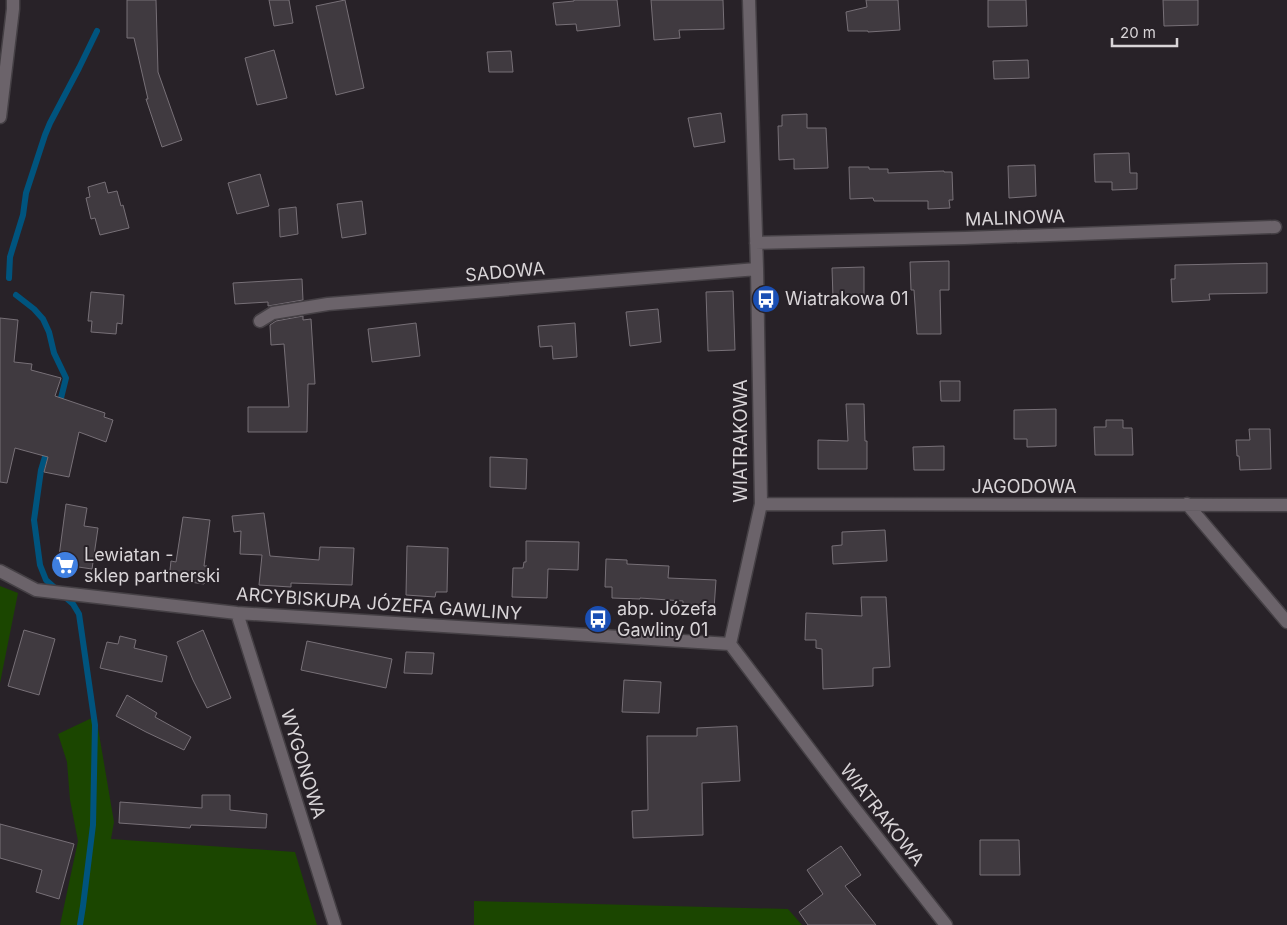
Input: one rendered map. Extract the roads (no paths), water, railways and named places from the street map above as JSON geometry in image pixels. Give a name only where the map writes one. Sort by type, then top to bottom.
[{"type":"street","points":[[0,117],[13,0]]},
{"type":"street","name":"WIATRAKOWA","points":[[749,0],[757,269],[761,504],[730,644],[848,800],[946,925]]},
{"type":"street","name":"MALINOWA","points":[[756,243],[1275,227]]},
{"type":"street","name":"SADOWA","points":[[260,321],[274,312],[328,304],[757,269]]},
{"type":"street","name":"JAGODOWA","points":[[761,504],[1287,504]]},
{"type":"street","points":[[1187,504],[1287,622]]},
{"type":"street","name":"ARCYBISKUPA JÓZEFA GAWLINY","points":[[0,571],[36,590],[237,612],[730,644]]},
{"type":"street","name":"WYGONOWA","points":[[237,612],[335,925]]},
{"type":"waterway","points":[[9,278],[10,257],[23,215],[26,193],[45,135],[97,31]]},
{"type":"waterway","points":[[16,295],[43,319],[49,332],[54,353],[66,378],[59,406]]},
{"type":"waterway","points":[[47,450],[41,470],[34,520],[40,565],[46,580],[73,604],[79,614],[95,725],[93,825],[80,925]]},
{"type":"place","name":"Wiatrakowa 01","points":[[766,299]]},
{"type":"place","name":"Lewiatan - sklep partnerski","points":[[65,565]]},
{"type":"place","name":"abp. Józefa Gawliny 01","points":[[598,619]]}]
